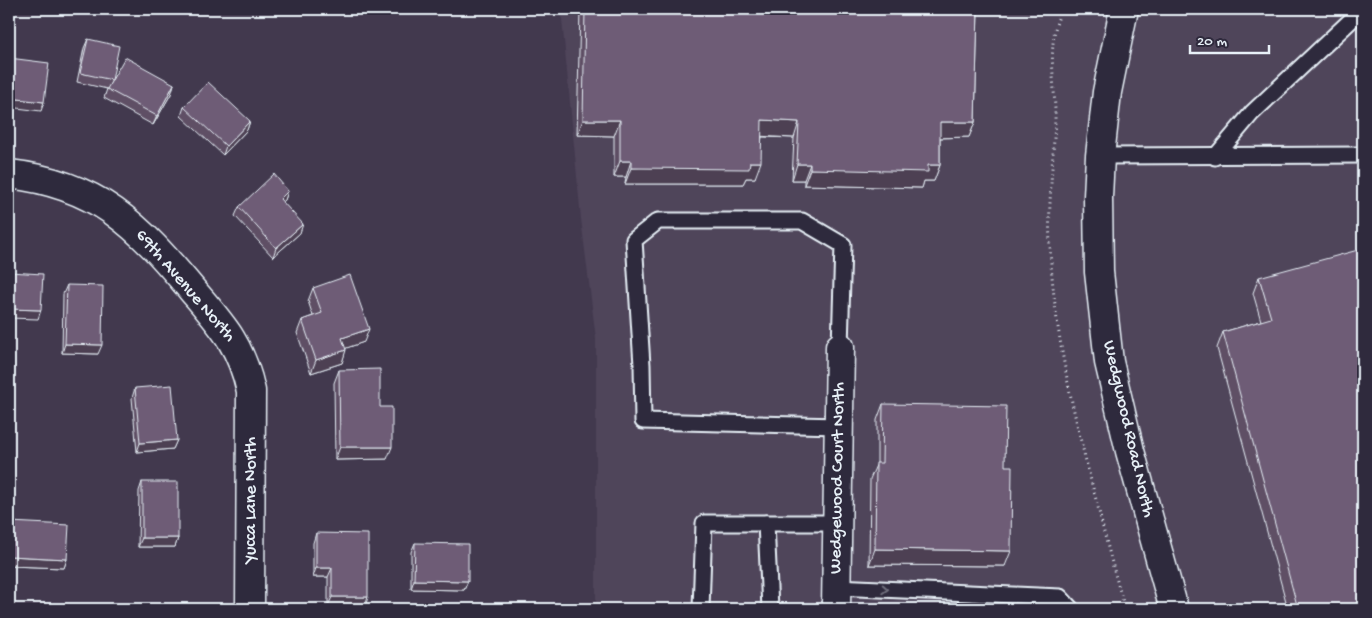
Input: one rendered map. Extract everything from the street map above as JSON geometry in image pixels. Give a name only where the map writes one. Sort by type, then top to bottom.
[{"type":"street","name":"Wedgwood Road North","points":[[1124,9],[1107,92],[1100,156],[1098,197],[1099,272],[1109,362],[1130,451],[1174,609]]},
{"type":"street","name":"69th Avenue North","points":[[9,174],[35,177],[84,193],[124,217],[157,248],[226,329],[238,348],[246,367],[251,391]]},
{"type":"street","name":"Wedgewood Court North","points":[[836,598],[840,347]]},
{"type":"street","name":"Yucca Lane North","points":[[250,609],[251,391]]},
{"type":"lane","points":[[1216,157],[1252,113],[1363,9]]},
{"type":"lane","points":[[1100,156],[1363,155]]},
{"type":"lane","points":[[839,426],[643,421],[642,365],[634,240],[658,221],[802,221],[843,245],[840,347]]},
{"type":"lane","points":[[701,609],[704,523],[837,522]]},
{"type":"lane","points":[[766,523],[770,609]]},
{"type":"lane","points":[[836,598],[1060,597],[1072,609]]},
{"type":"path","points":[[1062,9],[1054,32],[1052,49],[1055,121],[1052,153],[1050,245],[1054,294],[1062,355],[1084,458],[1125,609]]},
{"type":"shaded area","points":[[561,9],[1363,9],[1363,609],[596,609],[596,339],[581,219]]},
{"type":"building","points":[[585,9],[978,9],[975,122],[940,122],[940,165],[928,165],[928,172],[810,169],[810,164],[797,164],[799,122],[762,120],[761,162],[750,162],[749,169],[631,168],[631,161],[620,161],[620,120],[583,120]]},
{"type":"building","points":[[88,39],[119,46],[112,80],[80,73]]},
{"type":"building","points":[[125,57],[174,84],[157,116],[107,89]]},
{"type":"building","points":[[9,58],[49,63],[44,102],[9,98]]},
{"type":"building","points":[[208,82],[250,121],[226,146],[184,107]]},
{"type":"building","points":[[274,174],[288,191],[280,199],[303,224],[276,248],[239,207]]},
{"type":"building","points":[[1358,250],[1363,271],[1363,609],[1298,609],[1223,332],[1271,318],[1259,277]]},
{"type":"building","points":[[9,272],[43,274],[41,310],[9,309]]},
{"type":"building","points":[[350,275],[369,329],[342,338],[346,350],[316,360],[302,320],[322,313],[313,288]]},
{"type":"building","points":[[67,285],[103,286],[102,345],[65,344]]},
{"type":"building","points":[[380,369],[380,407],[392,407],[392,447],[340,447],[339,370]]},
{"type":"building","points":[[172,385],[177,440],[140,443],[135,388]]},
{"type":"building","points":[[883,404],[1006,406],[1005,466],[1012,466],[1011,551],[875,549],[876,463],[882,463]]},
{"type":"building","points":[[142,482],[178,482],[178,538],[142,538]]},
{"type":"building","points":[[10,522],[69,525],[67,559],[9,556]]},
{"type":"building","points":[[316,533],[368,534],[368,597],[332,597],[332,568],[316,568]]},
{"type":"building","points":[[415,543],[468,544],[468,581],[414,580]]}]
